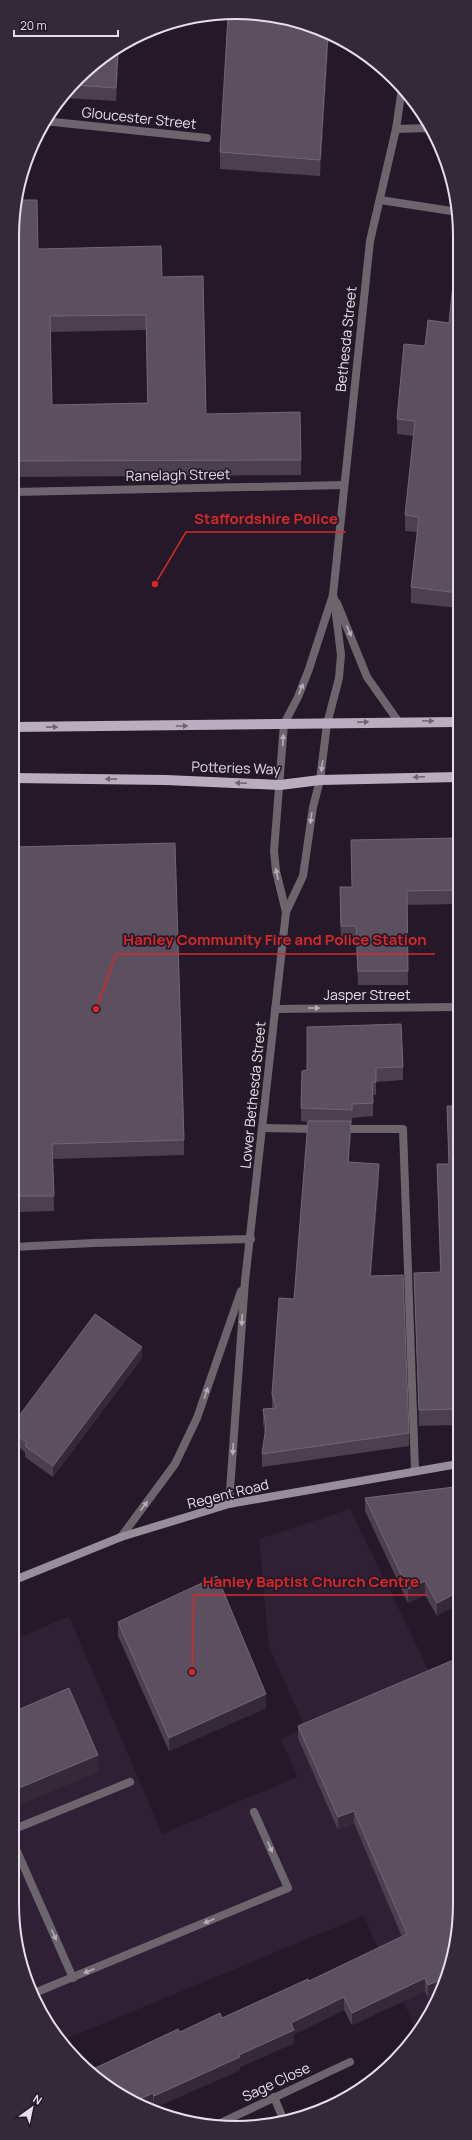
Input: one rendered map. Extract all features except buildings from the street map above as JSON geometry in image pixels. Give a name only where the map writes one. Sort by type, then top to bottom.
[{"type":"main road","points":[[19,727],[327,724],[398,721],[453,722]]},
{"type":"main road","name":"Potteries Way","points":[[19,778],[166,780],[280,785],[320,780],[453,777]]},
{"type":"street","name":"Bethesda Street","points":[[284,724],[298,697],[309,669],[333,595],[370,241],[396,129],[401,95]]},
{"type":"street","name":"Gloucester Street","points":[[51,122],[207,138]]},
{"type":"street","points":[[396,129],[424,128]]},
{"type":"street","points":[[380,200],[451,211]]},
{"type":"street","name":"Ranelagh Street","points":[[19,492],[344,485]]},
{"type":"street","name":"Bethesda Street","points":[[333,595],[355,644],[367,677],[398,721]]},
{"type":"street","name":"Bethesda Street","points":[[320,780],[327,724],[339,678],[341,654],[333,595]]},
{"type":"street","name":"Lower Bethesda Street","points":[[229,1504],[245,1281],[251,1239],[286,912],[274,851],[284,724]]},
{"type":"street","name":"Lower Bethesda Street","points":[[286,912],[303,876],[313,806],[320,780]]},
{"type":"street","name":"Jasper Street","points":[[275,1009],[453,1007]]},
{"type":"street","points":[[263,1128],[403,1129],[415,1470]]},
{"type":"street","points":[[19,1247],[93,1243],[251,1239]]},
{"type":"street","name":"Lower Bethesda Street","points":[[121,1537],[175,1464],[197,1418],[245,1281]]},
{"type":"street","name":"Regent Road","points":[[19,1578],[121,1537],[229,1504],[415,1470],[453,1465]]},
{"type":"street","points":[[19,1827],[130,1782]]},
{"type":"street","points":[[38,1992],[288,1888],[254,1812]]},
{"type":"street","points":[[19,1856],[73,1978]]},
{"type":"street","name":"Sage Close","points":[[224,2121],[350,2062]]},
{"type":"street","points":[[274,2097],[282,2116]]},
{"type":"shaded area","points":[[350,1509],[431,1675],[453,1885],[453,1918],[446,1960],[431,2000],[415,2027],[363,1916],[66,2039],[41,2000],[26,1960],[19,1918],[19,1638],[69,1616],[162,1834],[297,1777],[281,1739],[305,1728],[269,1646],[259,1539]]},
{"type":"place","name":"Staffordshire Police","points":[[155,584]]},
{"type":"place","name":"Hanley Community Fire and Police Station","points":[[96,1009]]},
{"type":"place","name":"Hanley Baptist Church Centre","points":[[192,1672]]}]
